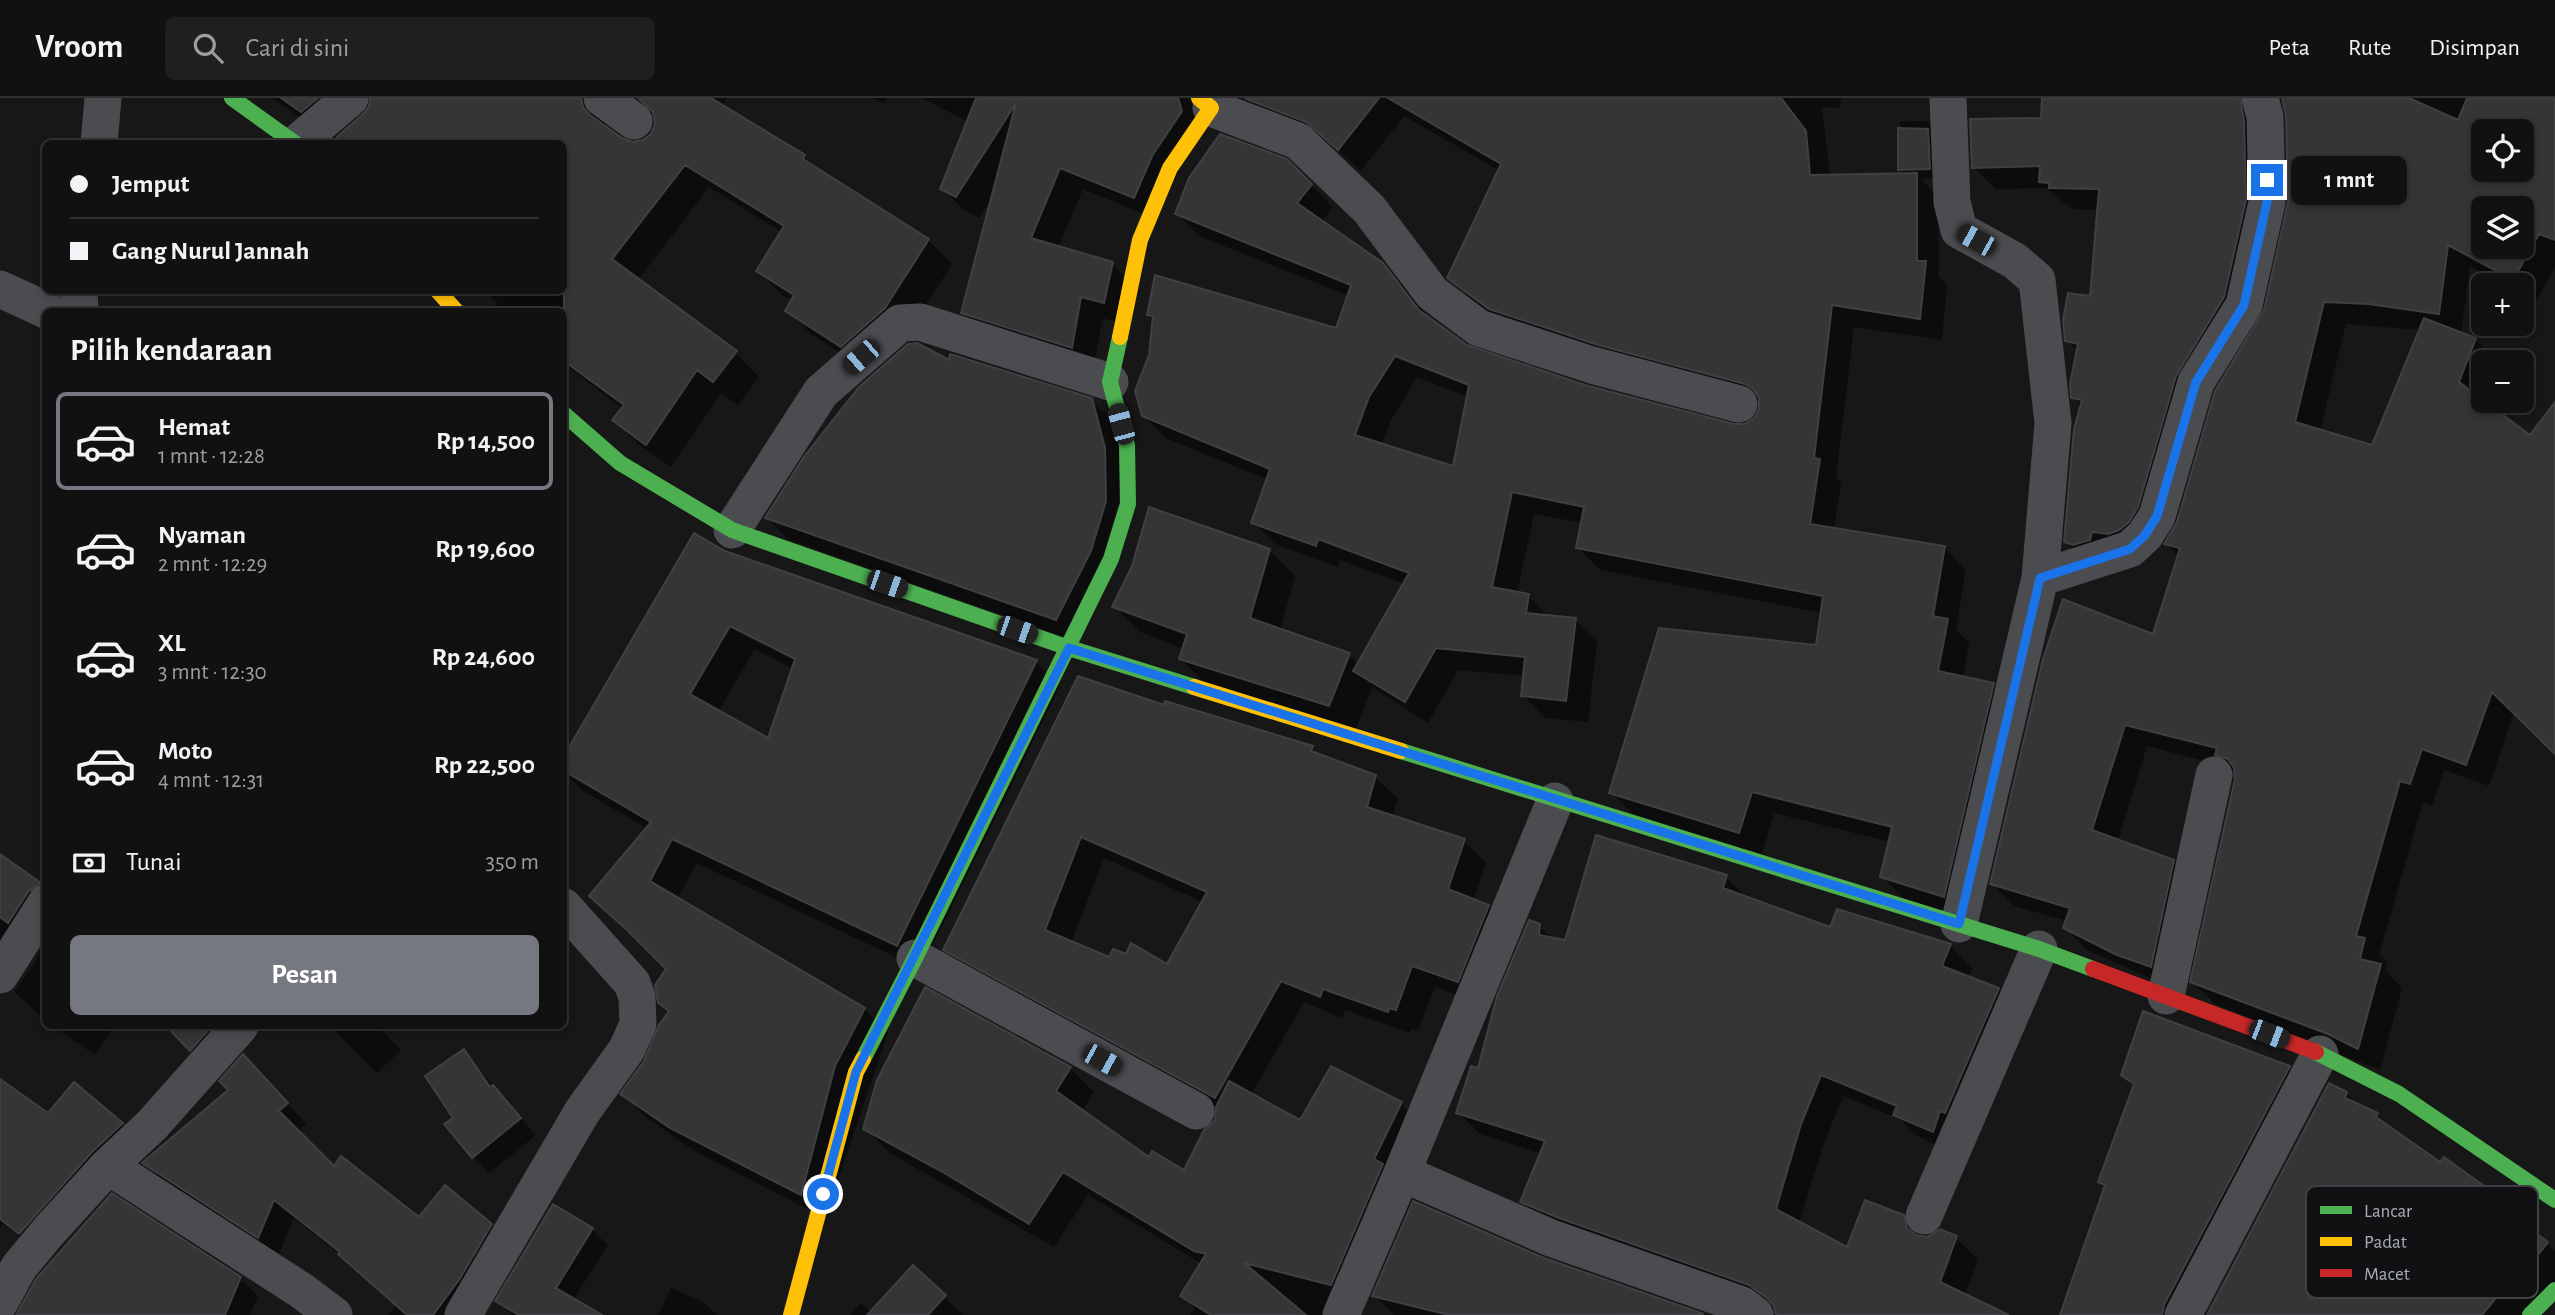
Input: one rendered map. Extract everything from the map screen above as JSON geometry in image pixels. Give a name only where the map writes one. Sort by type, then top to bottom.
[{"type":"street","points":[[99,140],[103,98]]},
{"type":"street","points":[[232,98],[290,140]]},
{"type":"street","points":[[301,140],[349,98]]},
{"type":"street","points":[[602,98],[634,121]]},
{"type":"street","points":[[1948,98],[1952,202],[1959,230],[2015,261],[2037,280],[2053,423],[2040,578],[1959,924]]},
{"type":"street","points":[[2040,578],[2130,549],[2145,535],[2157,516],[2196,382],[2244,305],[2267,202],[2265,117],[2260,98]]},
{"type":"street","points":[[791,1315],[856,1072],[1111,559],[1128,504],[1127,445],[1110,382],[1140,240],[1170,168],[1208,101],[1298,141],[1369,209],[1432,293],[1479,328],[1592,365],[1739,404]]},
{"type":"street","points":[[0,289],[42,308]]},
{"type":"street","points":[[441,294],[453,308]]},
{"type":"street","points":[[732,530],[821,392],[900,323],[920,322],[1110,382]]},
{"type":"street","points":[[567,417],[620,463],[732,530],[1069,648],[2039,949],[2320,1054],[2364,1074],[2399,1094],[2534,1186]]},
{"type":"street","points":[[2166,996],[2214,775]]},
{"type":"street","points":[[1341,1315],[1555,801]]},
{"type":"street","points":[[0,975],[42,909]]},
{"type":"street","points":[[463,1315],[582,1112],[627,1049],[638,1024],[637,997],[632,983],[567,910]]},
{"type":"street","points":[[1924,1216],[2039,949]]},
{"type":"street","points":[[915,958],[1196,1111]]},
{"type":"street","points":[[0,1302],[9,1260],[152,1125],[237,1029]]},
{"type":"street","points":[[2183,1315],[2320,1054]]},
{"type":"street","points":[[108,1166],[302,1291],[334,1315]]},
{"type":"street","points":[[1402,1173],[1709,1306],[1742,1305],[1755,1315]]},
{"type":"street","points":[[2538,1188],[2555,1200]]},
{"type":"building","points":[[281,98],[318,98],[301,112]]},
{"type":"building","points":[[370,98],[581,98],[583,107],[590,115],[622,138],[633,142],[643,140],[651,134],[655,124],[653,112],[638,98],[711,98],[805,155],[803,159],[929,239],[885,308],[841,347],[785,311],[794,295],[756,271],[784,226],[685,165],[612,259],[737,351],[713,382],[697,370],[646,445],[612,420],[624,405],[567,363],[567,308],[564,308],[564,294],[567,294],[567,140],[341,140],[337,137],[369,106]]},
{"type":"building","points":[[976,98],[1178,98],[1182,111],[1152,156],[1134,198],[1060,168],[1031,238],[1113,262],[1104,303],[1081,297],[1072,348],[961,313],[1016,103],[956,197],[940,189]]},
{"type":"building","points":[[1244,98],[1379,98],[1338,150],[1306,122]]},
{"type":"building","points":[[1388,98],[1781,98],[1806,131],[1810,175],[1917,173],[1917,261],[1926,261],[1920,319],[1832,305],[1814,458],[1820,459],[1810,524],[1945,546],[1933,616],[1948,619],[1938,671],[1994,683],[1944,897],[1880,877],[1892,827],[1752,792],[1739,833],[1609,793],[1659,628],[1816,645],[1823,596],[1576,548],[1584,507],[1512,492],[1492,587],[1529,594],[1526,613],[1576,618],[1566,701],[1521,696],[1525,657],[1436,648],[1405,702],[1353,671],[1409,573],[1318,539],[1316,546],[1251,523],[1270,469],[1142,416],[1135,391],[1149,355],[1153,316],[1147,315],[1155,275],[1336,328],[1351,285],[1175,214],[1189,178],[1220,134],[1287,159],[1312,184],[1297,203],[1383,263],[1419,310],[1467,345],[1585,385],[1734,424],[1745,424],[1754,418],[1759,409],[1759,398],[1753,389],[1745,384],[1598,345],[1489,309],[1447,278],[1501,164]],"holes":[[[1395,356],[1469,385],[1453,466],[1355,435],[1369,397]]]},
{"type":"building","points":[[2042,98],[2240,98],[2244,120],[2246,200],[2224,297],[2176,376],[2138,507],[2129,522],[2108,534],[2092,532],[2090,540],[2073,545],[2064,542],[2074,429],[2082,400],[2071,398],[2070,384],[2078,344],[2065,341],[2063,320],[2068,293],[2090,296],[2099,189],[2049,188],[2049,183],[2039,182],[2040,166],[1972,168],[1970,119],[2041,118]]},
{"type":"building","points":[[2282,98],[2409,98],[2458,120],[2467,98],[2555,98],[2555,240],[2539,234],[2534,243],[2534,196],[2471,196],[2471,257],[2448,245],[2439,314],[2369,304],[2324,302],[2295,422],[2372,445],[2424,318],[2476,338],[2459,382],[2471,391],[2471,413],[2501,413],[2530,435],[2555,402],[2555,754],[2492,692],[2466,765],[2422,749],[2410,784],[2400,781],[2356,936],[2365,938],[2360,959],[2381,964],[2358,1049],[2328,1034],[2190,982],[2235,779],[2234,768],[2228,759],[2215,755],[2217,748],[2125,725],[2092,830],[2174,860],[2151,967],[2117,955],[2063,928],[2070,908],[1990,884],[2043,659],[2063,599],[2153,634],[2180,548],[2164,544],[2177,522],[2215,391],[2264,310],[2288,202],[2286,116]]},
{"type":"building","points":[[1898,128],[1928,129],[1930,169],[1898,170]]},
{"type":"building","points":[[2474,259],[2525,259],[2517,273],[2500,273]]},
{"type":"building","points":[[917,343],[949,360],[950,354],[1092,398],[1105,448],[1106,501],[1091,551],[1056,620],[765,518],[803,458],[859,387],[908,344]]},
{"type":"building","points":[[1149,507],[1270,549],[1250,618],[1350,653],[1329,706],[1179,659],[1187,634],[1112,607],[1132,566]]},
{"type":"building","points":[[694,533],[725,551],[1037,660],[897,946],[672,839],[650,881],[865,1008],[835,1066],[801,1195],[670,1128],[620,1094],[644,1061],[659,1025],[669,1011],[658,1003],[655,985],[666,969],[589,896],[651,822],[567,773],[567,751]],"holes":[[[730,626],[795,659],[768,738],[690,694]]]},
{"type":"building","points":[[1078,676],[1164,705],[1165,701],[1313,746],[1311,751],[1376,775],[1367,807],[1465,839],[1448,889],[1489,905],[1458,982],[1412,966],[1396,1010],[1389,1008],[1388,1012],[1323,989],[1320,997],[1281,981],[1215,1098],[943,950]],"holes":[[[1081,837],[1207,892],[1167,964],[1131,943],[1126,954],[1113,949],[1109,957],[1045,930]]]},
{"type":"building","points":[[1596,835],[1727,875],[1723,888],[1830,927],[1837,909],[1951,944],[1942,966],[1999,988],[1945,1113],[1940,1111],[1933,1132],[1893,1115],[1897,1106],[1821,1075],[1801,1124],[1776,1209],[1847,1247],[1865,1200],[1904,1215],[1907,1228],[1916,1235],[1927,1237],[1940,1229],[1957,1236],[1940,1282],[2009,1315],[1779,1315],[1775,1313],[1774,1306],[1768,1299],[1749,1285],[1520,1202],[1545,1141],[1456,1113],[1471,1066],[1478,1068],[1497,996],[1529,920],[1540,924],[1539,935],[1565,940]]},
{"type":"building","points":[[0,854],[41,883],[28,892],[8,923],[0,917]]},
{"type":"building","points":[[925,987],[1071,1067],[1056,1091],[1149,1157],[1152,1151],[1184,1170],[1204,1130],[1215,1120],[1216,1107],[1229,1081],[1300,1120],[1331,1066],[1402,1102],[1374,1159],[1383,1164],[1331,1285],[1244,1263],[1306,1315],[1211,1315],[1180,1296],[1206,1254],[1194,1251],[1063,1172],[1029,1224],[941,1171],[863,1129],[877,1080]]},
{"type":"building","points":[[2143,1011],[2290,1066],[2164,1305],[2162,1315],[2060,1315],[2105,1185],[2098,1182],[2134,1084],[2121,1075]]},
{"type":"building","points":[[169,1029],[209,1029],[190,1051]]},
{"type":"building","points":[[464,1049],[490,1087],[493,1085],[521,1118],[472,1158],[444,1124],[453,1118],[425,1076]]},
{"type":"building","points":[[243,1054],[288,1103],[279,1111],[334,1166],[341,1156],[419,1217],[445,1185],[492,1224],[459,1280],[433,1315],[407,1315],[338,1254],[340,1252],[274,1200],[258,1238],[142,1163],[228,1090],[219,1081]]},
{"type":"building","points":[[0,1079],[48,1113],[74,1082],[123,1123],[92,1152],[19,1234],[0,1219]]},
{"type":"building","points":[[2329,1083],[2347,1092],[2345,1098],[2378,1113],[2376,1117],[2440,1162],[2444,1157],[2484,1186],[2306,1186],[2306,1298],[2496,1298],[2482,1315],[2207,1315]]},
{"type":"building","points":[[112,1193],[241,1277],[225,1315],[16,1315],[36,1279]]},
{"type":"building","points":[[1413,1201],[1544,1258],[1704,1314],[1449,1315],[1372,1296]]},
{"type":"building","points":[[553,1204],[593,1228],[556,1288],[602,1315],[519,1315],[495,1301]]},
{"type":"building","points":[[2538,1235],[2548,1242],[2538,1255]]},
{"type":"building","points":[[913,1265],[946,1295],[928,1315],[867,1315]]},
{"type":"traffic: fast","points":[[232,98],[290,140]]},
{"type":"traffic: fast","points":[[863,1059],[1111,559],[1128,504],[1127,445],[1110,382],[1120,337]]},
{"type":"traffic: fast","points":[[567,417],[620,463],[732,530],[1069,648],[1194,687]]},
{"type":"traffic: fast","points":[[1401,751],[2039,949],[2093,969]]},
{"type":"traffic: fast","points":[[2316,1052],[2399,1094],[2534,1186]]},
{"type":"traffic: fast","points":[[2538,1188],[2555,1200]]},
{"type":"traffic: fast","points":[[2530,1315],[2555,1290]]},
{"type":"traffic: slow","points":[[1120,337],[1140,240],[1170,168],[1211,108],[1199,98]]},
{"type":"traffic: slow","points":[[441,294],[453,308]]},
{"type":"traffic: slow","points":[[1194,687],[1401,751]]},
{"type":"traffic: slow","points":[[791,1315],[856,1072],[863,1059]]},
{"type":"traffic: jam","points":[[2093,969],[2316,1052]]},
{"type":"route","points":[[823,1194],[856,1072],[1069,648],[1959,924],[2040,578],[2130,549],[2145,535],[2157,516],[2196,382],[2244,305],[2267,202],[2267,180]]}]
